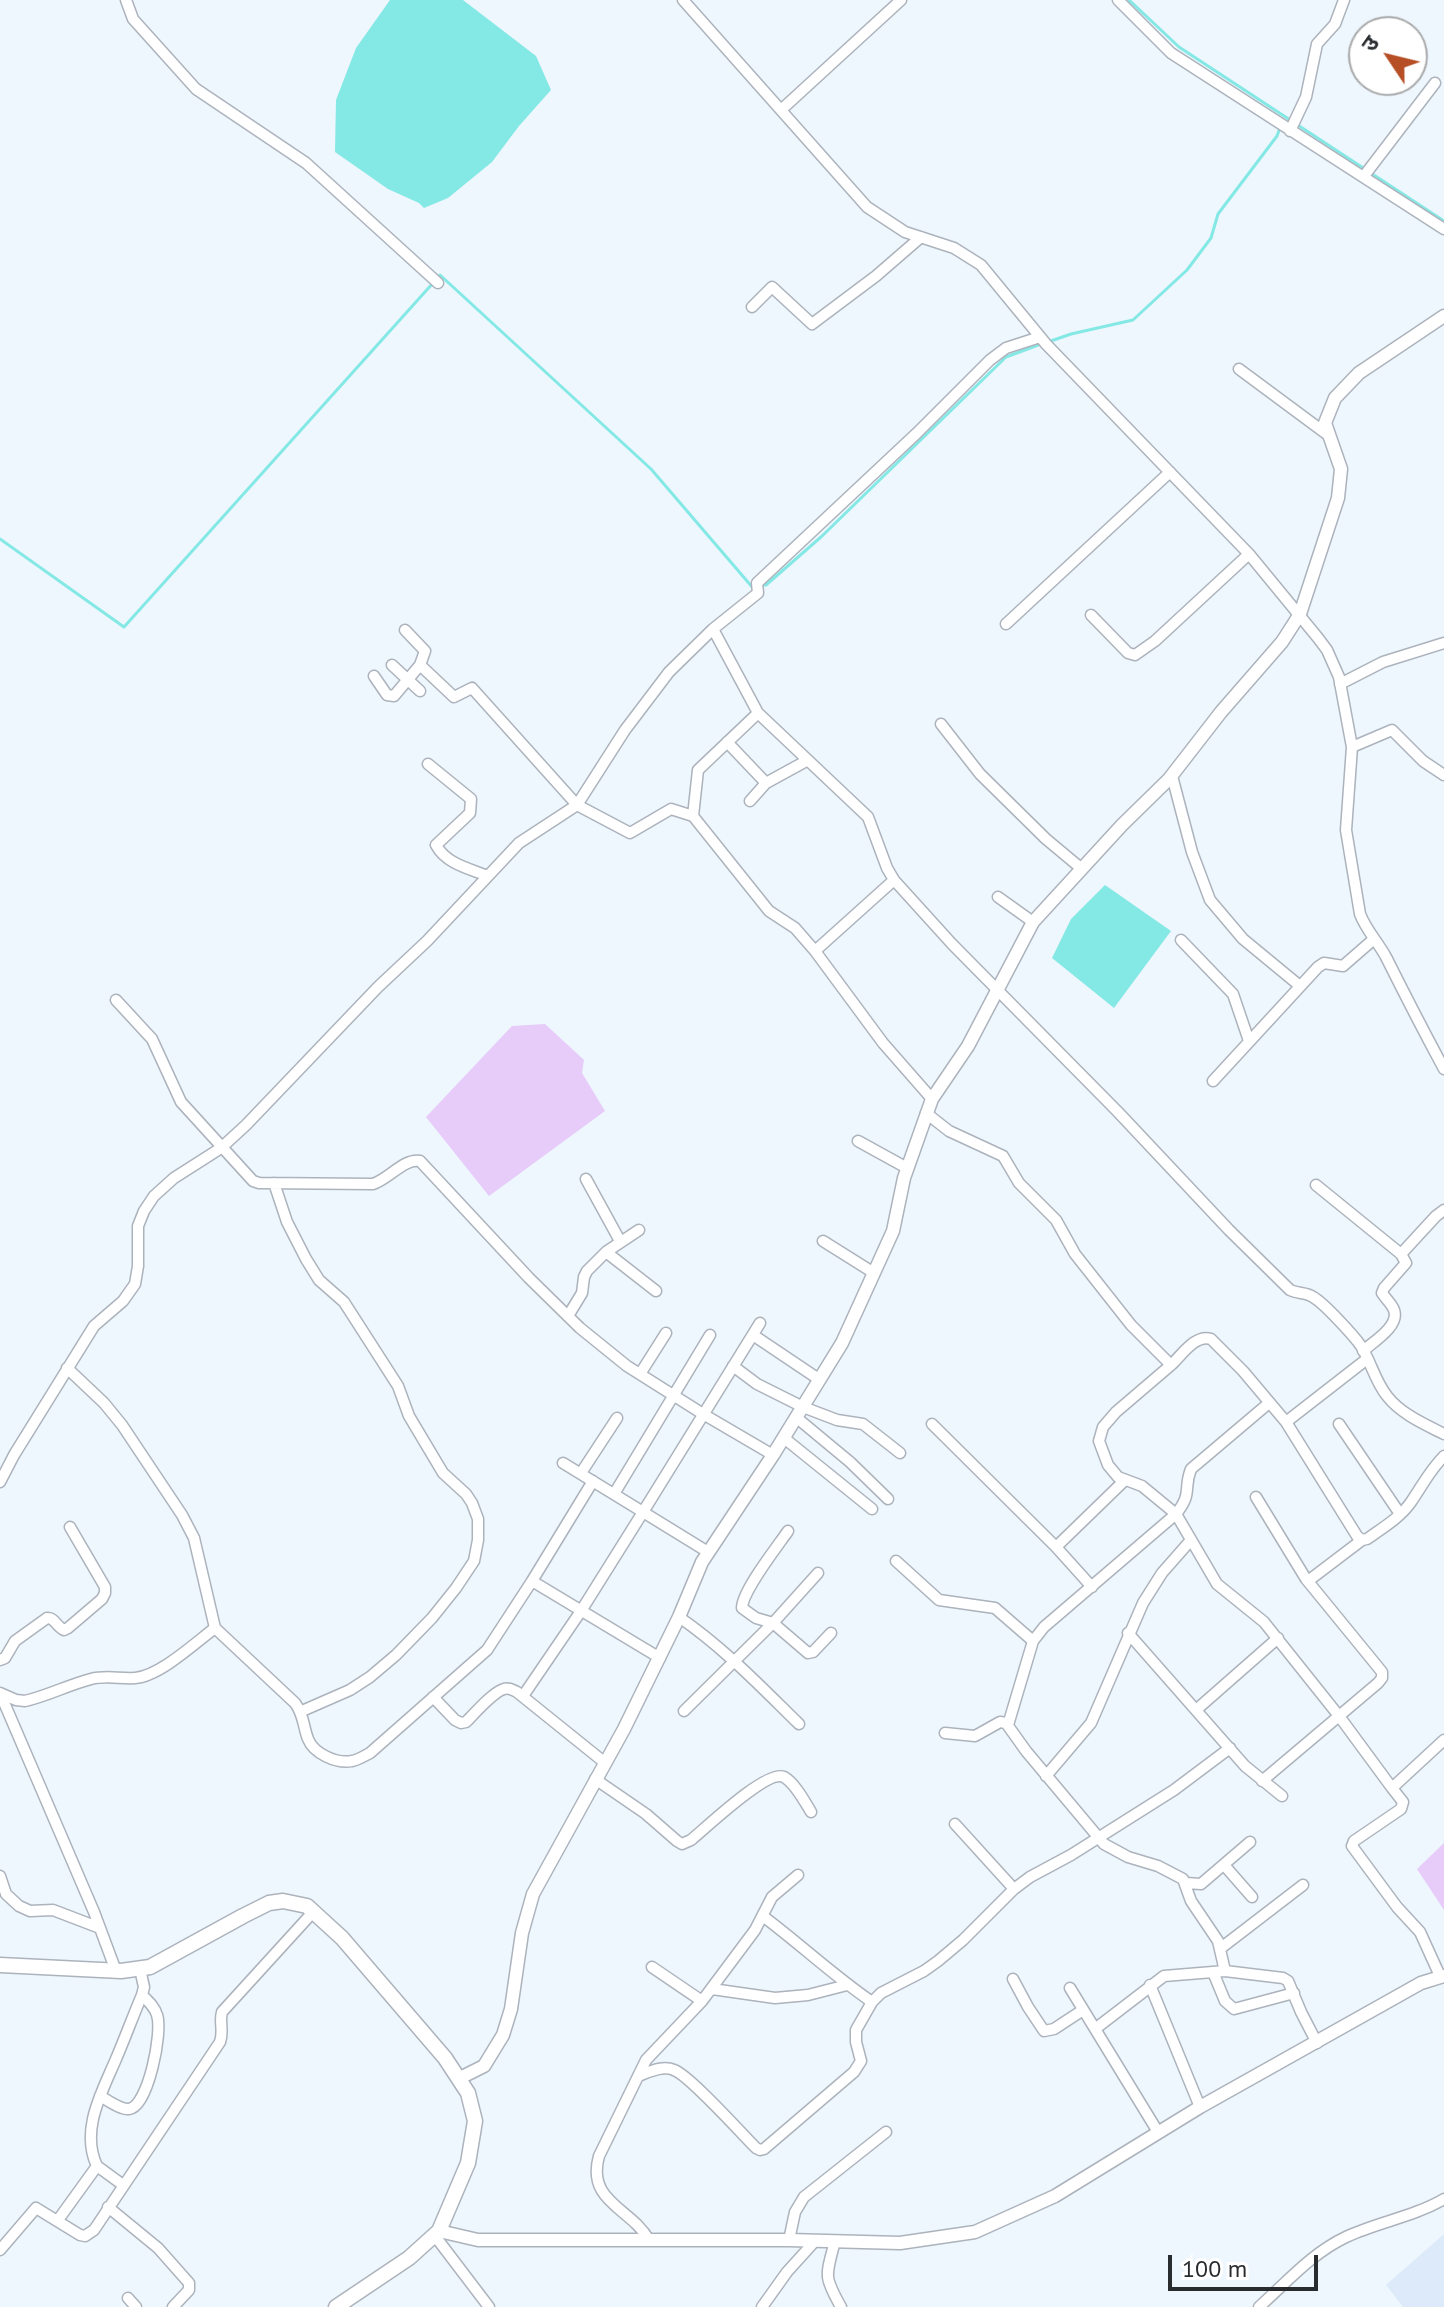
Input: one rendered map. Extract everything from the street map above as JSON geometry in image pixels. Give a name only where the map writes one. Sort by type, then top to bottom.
[{"type":"main road","points":[[1,1968],[140,1969],[162,1961],[269,1903],[296,1902],[307,1906],[342,1938],[460,2078],[472,2102],[475,2133],[462,2181],[437,2234],[409,2258],[338,2307]]},
{"type":"street","points":[[126,0],[133,19],[196,89],[306,163],[438,283]]},
{"type":"street","points":[[683,0],[867,207],[905,232],[954,248],[981,265],[1043,340],[1249,554],[1327,650],[1340,684],[1352,747],[1346,830],[1360,914],[1444,1069]]},
{"type":"street","points":[[781,110],[901,0]]},
{"type":"street","points":[[1118,0],[1171,53],[1444,229]]},
{"type":"street","points":[[1290,131],[1306,97],[1317,44],[1335,24],[1344,0]]},
{"type":"street","points":[[1364,176],[1435,83]]},
{"type":"street","points":[[752,307],[772,287],[812,324],[876,276],[921,237]]},
{"type":"street","points":[[460,2078],[484,2066],[503,2035],[511,2009],[522,1933],[533,1894],[624,1729],[708,1552],[784,1438],[842,1343],[893,1231],[907,1168],[932,1099],[968,1046],[1033,922],[1122,825],[1172,776],[1221,712],[1282,642],[1300,614],[1338,498],[1341,469],[1325,423],[1335,398],[1359,373],[1444,316]]},
{"type":"street","points":[[0,1482],[94,1326],[123,1301],[135,1284],[138,1226],[149,1204],[174,1178],[221,1148],[246,1125],[519,843],[577,805],[625,730],[669,672],[990,360],[1006,348],[1043,340]]},
{"type":"street","points":[[1239,369],[1328,435]]},
{"type":"street","points":[[1006,624],[1170,472]]},
{"type":"street","points":[[1091,615],[1128,653],[1135,655],[1155,641],[1249,554]]},
{"type":"street","points":[[713,629],[758,713],[868,817],[894,880],[1259,1260],[1290,1290],[1298,1295],[1314,1297],[1322,1303],[1365,1355],[1389,1399],[1414,1418],[1444,1434]]},
{"type":"street","points":[[374,676],[387,695],[394,696],[420,665],[425,651],[405,630]]},
{"type":"street","points":[[1340,684],[1383,662],[1444,643]]},
{"type":"street","points":[[392,665],[419,696],[433,678]]},
{"type":"street","points":[[420,665],[454,697],[472,688],[577,805],[630,833],[671,809],[693,816],[769,911],[795,928],[815,951],[875,1033],[932,1099]]},
{"type":"street","points":[[693,816],[698,770],[758,713]]},
{"type":"street","points":[[941,724],[980,774],[1046,839],[1082,869]]},
{"type":"street","points":[[1352,747],[1392,730],[1418,757],[1444,775]]},
{"type":"street","points":[[727,742],[766,783]]},
{"type":"street","points":[[750,801],[766,783],[808,760]]},
{"type":"street","points":[[428,764],[471,799],[470,813],[440,839],[436,845],[439,851],[462,867],[488,876]]},
{"type":"street","points":[[1172,776],[1192,852],[1210,900],[1243,939],[1300,986]]},
{"type":"street","points":[[815,951],[894,880]]},
{"type":"street","points":[[998,897],[1033,922]]},
{"type":"street","points":[[1181,940],[1233,994],[1249,1041]]},
{"type":"street","points":[[1213,1081],[1324,963],[1343,966],[1379,946]]},
{"type":"street","points":[[116,1000],[152,1039],[181,1102],[253,1181],[373,1184],[408,1162],[420,1161],[529,1278],[618,1360],[773,1455]]},
{"type":"street","points":[[926,1113],[956,1136],[1003,1156],[1019,1183],[1056,1220],[1075,1254],[1131,1325],[1171,1365]]},
{"type":"street","points":[[858,1141],[907,1168]]},
{"type":"street","points":[[586,1179],[620,1241]]},
{"type":"street","points":[[274,1183],[287,1222],[306,1259],[319,1280],[344,1302],[398,1386],[409,1416],[443,1473],[466,1494],[478,1519],[474,1561],[432,1618],[370,1677],[350,1690],[302,1711]]},
{"type":"street","points":[[1286,1422],[1365,1355],[1388,1329],[1394,1320],[1394,1310],[1383,1296],[1383,1291],[1406,1263],[1401,1254],[1316,1185]]},
{"type":"street","points":[[1401,1254],[1444,1210]]},
{"type":"street","points":[[568,1316],[582,1293],[587,1271],[606,1252],[639,1230]]},
{"type":"street","points":[[823,1241],[874,1273]]},
{"type":"street","points":[[606,1252],[656,1291]]},
{"type":"street","points":[[523,1696],[581,1611],[760,1323]]},
{"type":"street","points":[[640,1374],[666,1333]]},
{"type":"street","points":[[614,1494],[710,1335]]},
{"type":"street","points":[[753,1335],[820,1380]]},
{"type":"street","points":[[437,2234],[478,2240],[900,2243],[975,2232],[1055,2196],[1200,2107],[1421,1983],[1442,1976],[1420,1932],[1397,1907],[1352,1846],[1354,1841],[1404,1805],[1278,1638],[1264,1622],[1217,1584],[1176,1514],[1142,1486],[1118,1477],[1108,1465],[1099,1441],[1103,1427],[1199,1339],[1211,1339],[1286,1422],[1362,1540]]},
{"type":"street","points":[[733,1366],[800,1413],[888,1499]]},
{"type":"street","points":[[67,1368],[122,1425],[182,1515],[194,1538],[215,1628],[302,1711],[308,1739],[313,1747],[341,1762],[355,1761],[370,1753],[487,1650],[593,1481]]},
{"type":"street","points":[[1008,1725],[1033,1641],[1044,1627],[1176,1514],[1188,1496],[1188,1474],[1191,1469],[1269,1403]]},
{"type":"street","points":[[800,1413],[863,1424],[900,1453]]},
{"type":"street","points":[[581,1473],[617,1418]]},
{"type":"street","points":[[932,1424],[1092,1587]]},
{"type":"street","points":[[1339,1424],[1400,1514]]},
{"type":"street","points":[[784,1438],[872,1509]]},
{"type":"street","points":[[1308,1581],[1400,1514],[1430,1470],[1444,1456]]},
{"type":"street","points":[[563,1463],[708,1552]]},
{"type":"street","points":[[1056,1547],[1124,1481]]},
{"type":"street","points":[[1256,1497],[1308,1581],[1382,1672],[1378,1683],[1262,1781]]},
{"type":"street","points":[[0,1660],[5,1658],[15,1641],[47,1618],[64,1630],[102,1599],[105,1587],[70,1527]]},
{"type":"street","points":[[788,1531],[741,1603],[742,1608],[756,1618],[773,1623],[808,1653],[813,1652],[831,1633]]},
{"type":"street","points":[[1046,1776],[1091,1723],[1128,1633],[1162,1573],[1191,1540]]},
{"type":"street","points":[[896,1561],[939,1600],[995,1608],[1033,1641]]},
{"type":"street","points":[[684,1711],[773,1623],[818,1573]]},
{"type":"street","points":[[532,1581],[660,1658]]},
{"type":"street","points":[[679,1617],[711,1639],[799,1724]]},
{"type":"street","points":[[116,1971],[0,1693],[25,1701],[89,1679],[145,1676],[167,1665],[215,1628]]},
{"type":"street","points":[[1128,1633],[1245,1766],[1282,1796]]},
{"type":"street","points":[[1196,1710],[1278,1638]]},
{"type":"street","points":[[433,1697],[461,1723],[504,1689],[510,1689],[523,1696],[604,1762]]},
{"type":"street","points":[[945,1733],[970,1737],[1000,1722],[1006,1723],[1097,1838],[1114,1851],[1158,1866],[1186,1883],[1191,1901],[1221,1948],[1225,1971]]},
{"type":"street","points":[[1392,1788],[1444,1740]]},
{"type":"street","points":[[638,2076],[660,2069],[676,2070],[760,2150],[860,2065],[856,2030],[872,2002],[881,1993],[938,1961],[1030,1877],[1174,1790],[1230,1748]]},
{"type":"street","points":[[595,1779],[646,1814],[682,1844],[758,1785],[776,1776],[784,1777],[811,1812]]},
{"type":"street","points":[[955,1824],[1014,1889]]},
{"type":"street","points":[[1186,1883],[1201,1884],[1250,1842]]},
{"type":"street","points":[[1224,1865],[1252,1897]]},
{"type":"street","points":[[649,2240],[645,2231],[610,2203],[599,2188],[596,2177],[599,2156],[638,2076],[654,2051],[712,1989],[764,1917],[772,1897],[798,1875]]},
{"type":"street","points":[[0,1876],[6,1894],[19,1906],[30,1911],[53,1910],[100,1928]]},
{"type":"street","points":[[1221,1948],[1303,1885]]},
{"type":"street","points":[[0,2250],[36,2208],[80,2235],[85,2236],[94,2230],[220,2042],[223,2035],[222,2012],[314,1911]]},
{"type":"street","points":[[764,1917],[872,2002]]},
{"type":"street","points":[[652,1967],[702,2001]]},
{"type":"street","points":[[123,2185],[97,2166],[90,2141],[100,2096],[142,1995],[144,1987],[140,1969]]},
{"type":"street","points":[[1095,2029],[1164,1976],[1225,1971],[1283,1978],[1291,1985],[1317,2043]]},
{"type":"street","points":[[1213,1972],[1225,2001],[1234,2009],[1294,1993]]},
{"type":"street","points":[[1013,1979],[1044,2031],[1054,2029],[1083,2010]]},
{"type":"street","points":[[712,1989],[775,1998],[808,1995],[847,1985]]},
{"type":"street","points":[[1150,1985],[1200,2107]]},
{"type":"street","points":[[1070,1988],[1158,2132]]},
{"type":"street","points":[[100,2096],[131,2109],[137,2104],[152,2071],[159,2032],[158,2016],[142,1995]]},
{"type":"street","points":[[789,2240],[795,2212],[804,2197],[886,2132]]},
{"type":"street","points":[[58,2220],[97,2166]]},
{"type":"street","points":[[1262,2306],[1301,2267],[1344,2238],[1444,2199]]},
{"type":"street","points":[[108,2207],[158,2248],[189,2283],[189,2290],[173,2307]]},
{"type":"street","points":[[437,2234],[489,2307]]},
{"type":"street","points":[[762,2307],[787,2272],[815,2241]]},
{"type":"street","points":[[835,2241],[827,2281],[841,2307]]},
{"type":"street","points":[[128,2298],[136,2307]]},
{"type":"shaded area","points":[[390,0],[463,0],[536,56],[551,90],[492,162],[448,198],[424,208],[388,189],[335,152],[336,100],[356,48]]},
{"type":"shaded area","points":[[1105,885],[1171,931],[1114,1008],[1052,958],[1071,919]]},
{"type":"shaded area","points":[[545,1024],[584,1060],[582,1073],[605,1111],[489,1196],[426,1117],[512,1026]]},
{"type":"shaded area","points":[[1444,1843],[1444,1910],[1417,1869]]},
{"type":"shaded area","points":[[1444,2234],[1444,2307],[1403,2307],[1386,2285]]},
{"type":"waterway","points":[[1129,0],[1179,47],[1444,221]]},
{"type":"waterway","points":[[1048,342],[1133,320],[1187,270],[1211,238],[1218,214],[1280,128]]},
{"type":"waterway","points":[[438,277],[440,275],[651,469],[755,587]]},
{"type":"waterway","points":[[0,539],[124,627],[433,283]]},
{"type":"waterway","points":[[762,585],[766,585],[821,537],[1006,357],[1041,344]]}]
